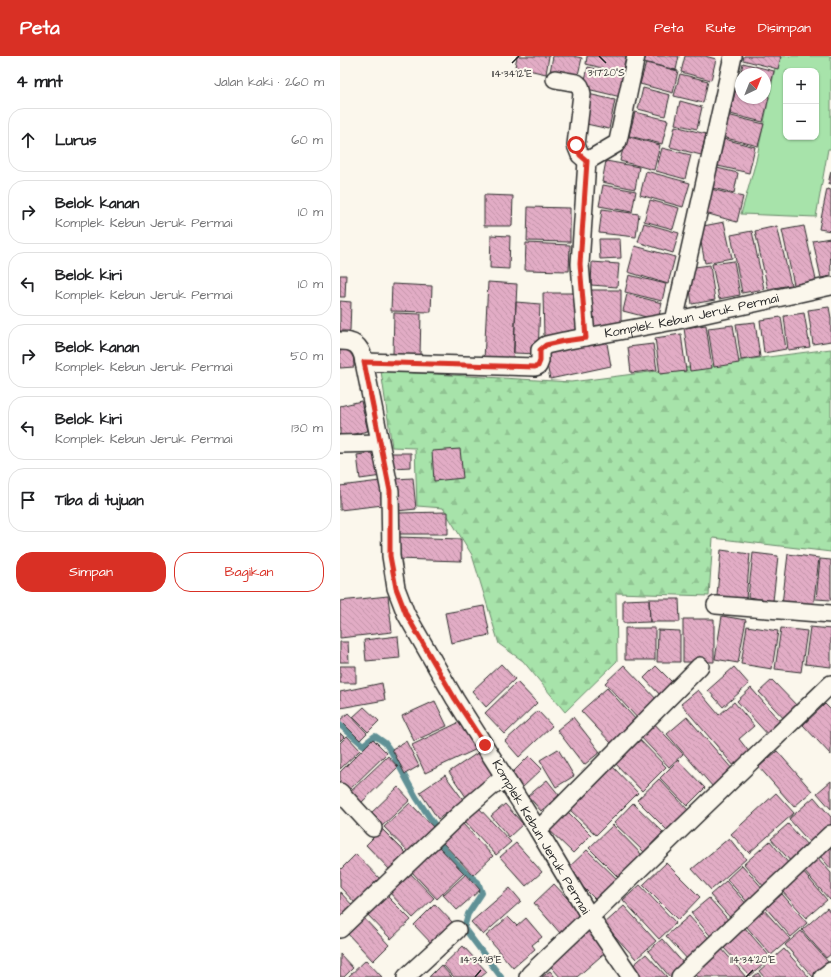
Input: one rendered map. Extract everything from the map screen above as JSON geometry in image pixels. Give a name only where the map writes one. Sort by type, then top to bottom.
[{"type":"street","points":[[587,161],[616,144],[618,141],[636,56]]},
{"type":"street","points":[[674,321],[733,56]]},
{"type":"street","points":[[555,80],[577,83],[580,86],[582,94],[576,145],[580,155],[587,161]]},
{"type":"street","points":[[586,338],[580,264],[587,161]]},
{"type":"street","name":"Komplek Kebun Jeruk Permai","points":[[631,977],[590,917],[538,830],[455,699],[406,614],[396,588],[390,556],[390,491],[364,362],[535,367],[538,366],[540,361],[540,350],[546,345],[674,321],[831,286]]},
{"type":"street","points":[[340,341],[355,344],[363,356],[364,362]]},
{"type":"street","points":[[340,444],[380,443]]},
{"type":"street","points":[[716,605],[831,614]]},
{"type":"street","points":[[538,830],[700,666]]},
{"type":"street","points":[[528,977],[831,684]]},
{"type":"street","points":[[340,929],[438,834],[504,776]]},
{"type":"street","points":[[340,792],[373,828]]},
{"type":"street","points":[[680,977],[831,834]]},
{"type":"street","points":[[406,977],[457,930]]},
{"type":"street","points":[[823,977],[831,971]]},
{"type":"green space","points":[[783,56],[831,56],[831,149],[828,149],[816,217],[741,214],[756,161],[768,104],[771,104],[771,88],[775,68]]},
{"type":"green space","points":[[831,349],[831,552],[713,538],[709,596],[616,593],[617,661],[565,712],[523,661],[499,644],[472,555],[443,508],[417,506],[415,448],[392,447],[381,371],[571,382]]},
{"type":"building","points":[[517,56],[549,56],[546,74],[515,67]]},
{"type":"building","points":[[553,56],[573,56],[582,58],[577,79],[550,72]]},
{"type":"building","points":[[587,56],[626,56],[622,73],[586,64]]},
{"type":"building","points":[[646,56],[679,56],[676,70],[644,62]]},
{"type":"building","points":[[685,56],[705,56],[716,59],[711,80],[681,72]]},
{"type":"building","points":[[744,56],[781,56],[778,69],[743,60]]},
{"type":"building","points":[[646,63],[678,71],[673,93],[640,84]]},
{"type":"building","points":[[743,63],[762,68],[742,68]]},
{"type":"building","points":[[588,67],[626,76],[621,97],[583,88]]},
{"type":"building","points":[[771,70],[774,71],[771,84]]},
{"type":"building","points":[[680,74],[708,81],[703,103],[674,96]]},
{"type":"building","points":[[643,88],[670,95],[665,116],[638,109]]},
{"type":"building","points":[[735,92],[735,104],[767,104],[763,122],[730,114]]},
{"type":"building","points":[[588,94],[615,100],[609,129],[582,123]]},
{"type":"building","points":[[680,101],[702,107],[697,129],[675,124]]},
{"type":"building","points":[[635,112],[668,120],[662,144],[629,136]]},
{"type":"building","points":[[727,115],[764,124],[758,146],[722,137]]},
{"type":"building","points":[[675,126],[706,134],[701,155],[670,147]]},
{"type":"building","points":[[626,136],[660,145],[654,170],[620,161]]},
{"type":"building","points":[[724,139],[755,147],[749,173],[718,166]]},
{"type":"building","points":[[662,148],[691,155],[685,179],[656,171]]},
{"type":"building","points":[[606,161],[639,167],[635,189],[602,182]]},
{"type":"building","points":[[717,168],[738,173],[734,193],[712,188]]},
{"type":"building","points":[[646,171],[690,183],[683,207],[640,195]]},
{"type":"building","points":[[831,171],[831,184],[828,184]]},
{"type":"building","points":[[603,185],[636,191],[632,212],[599,206]]},
{"type":"building","points":[[711,189],[743,197],[737,222],[705,213]]},
{"type":"building","points":[[827,189],[831,190],[831,231],[819,229]]},
{"type":"building","points":[[484,195],[513,196],[512,226],[484,226]]},
{"type":"building","points":[[650,200],[679,208],[673,229],[644,221]]},
{"type":"building","points":[[528,207],[570,208],[570,242],[527,241]]},
{"type":"building","points":[[602,209],[639,214],[636,237],[599,233]]},
{"type":"building","points":[[724,222],[732,258],[705,263],[698,227]]},
{"type":"building","points":[[644,223],[679,233],[673,253],[638,242]]},
{"type":"building","points":[[777,226],[791,285],[768,289],[755,231]]},
{"type":"building","points":[[804,226],[816,280],[794,285],[782,230]]},
{"type":"building","points":[[752,231],[764,289],[742,293],[731,235]]},
{"type":"building","points":[[491,235],[510,236],[509,269],[490,268]]},
{"type":"building","points":[[830,238],[831,276],[821,278],[813,241]]},
{"type":"building","points":[[599,239],[620,239],[621,258],[600,259]]},
{"type":"building","points":[[526,243],[570,245],[569,271],[525,270]]},
{"type":"building","points":[[635,246],[675,257],[668,284],[628,272]]},
{"type":"building","points":[[734,261],[740,295],[719,299],[712,264]]},
{"type":"building","points":[[592,262],[619,264],[617,287],[591,285]]},
{"type":"building","points":[[710,265],[715,300],[692,304],[687,268]]},
{"type":"building","points":[[340,275],[346,275],[345,297],[340,297]]},
{"type":"building","points":[[629,275],[666,284],[662,301],[625,292]]},
{"type":"building","points":[[488,282],[517,284],[513,361],[484,360]]},
{"type":"building","points":[[392,284],[432,286],[431,312],[391,311]]},
{"type":"building","points":[[584,290],[621,290],[621,324],[589,327]]},
{"type":"building","points":[[543,293],[580,293],[581,336],[544,337]]},
{"type":"building","points":[[627,294],[662,303],[658,320],[623,311]]},
{"type":"building","points":[[340,301],[351,302],[350,331],[340,331]]},
{"type":"building","points":[[516,302],[540,304],[538,354],[514,353]]},
{"type":"building","points":[[829,307],[831,318],[831,341],[813,344],[808,310]]},
{"type":"building","points":[[394,313],[421,314],[420,355],[393,354]]},
{"type":"building","points":[[804,313],[810,347],[788,350],[784,316]]},
{"type":"building","points":[[781,317],[786,349],[764,353],[760,320]]},
{"type":"building","points":[[755,322],[760,357],[741,360],[736,324]]},
{"type":"building","points":[[706,325],[712,368],[690,371],[684,328]]},
{"type":"building","points":[[733,325],[739,363],[714,367],[708,328]]},
{"type":"building","points":[[681,334],[686,371],[660,374],[655,338]]},
{"type":"building","points":[[606,338],[611,366],[550,379],[544,350]]},
{"type":"building","points":[[653,344],[657,370],[631,373],[628,347]]},
{"type":"building","points":[[340,347],[353,347],[354,367],[340,368]]},
{"type":"building","points":[[361,401],[368,431],[340,437],[340,406]]},
{"type":"building","points":[[460,449],[463,478],[434,481],[432,451]]},
{"type":"building","points":[[378,452],[382,476],[360,479],[357,455]]},
{"type":"building","points":[[391,453],[411,453],[411,467],[392,468]]},
{"type":"building","points":[[413,478],[416,509],[397,511],[395,479]]},
{"type":"building","points":[[380,481],[383,505],[340,510],[340,486]]},
{"type":"building","points":[[448,512],[448,534],[398,534],[397,513]]},
{"type":"building","points":[[397,537],[461,539],[461,561],[396,559]]},
{"type":"building","points":[[721,550],[750,554],[746,599],[717,596]]},
{"type":"building","points":[[753,553],[778,556],[773,601],[748,597]]},
{"type":"building","points":[[788,554],[819,558],[813,608],[782,604]]},
{"type":"building","points":[[820,559],[831,560],[831,600],[816,599]]},
{"type":"building","points":[[388,596],[392,632],[340,638],[340,601]]},
{"type":"building","points":[[649,599],[650,622],[623,623],[623,600]]},
{"type":"building","points":[[649,599],[679,599],[680,622],[650,622]]},
{"type":"building","points":[[484,606],[490,635],[451,643],[445,613]]},
{"type":"building","points":[[722,616],[746,620],[738,663],[715,659]]},
{"type":"building","points":[[683,619],[714,619],[714,662],[683,662]]},
{"type":"building","points":[[747,626],[778,631],[772,669],[741,664]]},
{"type":"building","points":[[810,627],[831,629],[831,667],[805,664]]},
{"type":"building","points":[[625,628],[655,628],[655,660],[625,660]]},
{"type":"building","points":[[781,628],[807,631],[801,672],[775,669]]},
{"type":"building","points":[[658,630],[680,631],[680,662],[657,662]]},
{"type":"building","points":[[398,636],[400,658],[366,661],[364,640]]},
{"type":"building","points":[[340,642],[348,642],[349,662],[340,662]]},
{"type":"building","points":[[501,664],[515,679],[486,707],[472,691]]},
{"type":"building","points":[[624,665],[660,703],[640,721],[605,683]]},
{"type":"building","points":[[340,666],[356,666],[356,683],[340,683]]},
{"type":"building","points":[[656,666],[674,684],[662,697],[644,678]]},
{"type":"building","points":[[734,667],[749,684],[723,707],[708,690]]},
{"type":"building","points":[[772,680],[801,710],[787,722],[759,692]]},
{"type":"building","points":[[517,682],[537,703],[505,734],[485,713]]},
{"type":"building","points":[[382,683],[385,700],[340,708],[340,692]]},
{"type":"building","points":[[607,688],[637,721],[612,744],[581,711]]},
{"type":"building","points":[[751,688],[783,725],[770,737],[737,701]]},
{"type":"building","points":[[698,690],[719,715],[734,702],[754,726],[739,739],[750,753],[734,766],[681,704]]},
{"type":"building","points":[[435,701],[447,726],[414,741],[402,716]]},
{"type":"building","points":[[825,704],[831,710],[831,755],[803,725]]},
{"type":"building","points":[[364,707],[379,721],[368,732],[353,717]]},
{"type":"building","points":[[538,711],[552,726],[519,757],[505,741]]},
{"type":"building","points":[[348,713],[367,733],[360,740],[340,720]]},
{"type":"building","points":[[573,717],[600,752],[584,765],[557,730]]},
{"type":"building","points":[[687,717],[733,770],[713,787],[667,734]]},
{"type":"building","points":[[464,720],[477,749],[425,773],[412,745]]},
{"type":"building","points":[[651,720],[683,754],[669,767],[637,733]]},
{"type":"building","points":[[340,733],[344,737],[340,741]]},
{"type":"building","points":[[347,736],[360,750],[340,769],[340,743]]},
{"type":"building","points":[[636,736],[666,767],[642,791],[612,760]]},
{"type":"building","points":[[373,739],[387,753],[347,792],[340,785],[340,772]]},
{"type":"building","points":[[406,741],[419,766],[405,774],[392,749]]},
{"type":"building","points":[[558,749],[574,776],[556,787],[540,760]]},
{"type":"building","points":[[777,751],[812,791],[794,807],[759,767]]},
{"type":"building","points":[[479,752],[496,777],[466,797],[449,772]]},
{"type":"building","points":[[388,756],[398,767],[360,804],[349,793]]},
{"type":"building","points":[[529,756],[542,769],[521,789],[509,776]]},
{"type":"building","points":[[678,760],[705,788],[687,806],[660,778]]},
{"type":"building","points":[[611,765],[638,793],[596,835],[568,808]]},
{"type":"building","points":[[445,775],[464,801],[438,819],[420,792]]},
{"type":"building","points":[[659,779],[689,811],[668,831],[637,800]]},
{"type":"building","points":[[547,780],[559,795],[541,811],[528,796]]},
{"type":"building","points":[[831,781],[831,809],[817,793]]},
{"type":"building","points":[[398,787],[410,800],[381,827],[369,815]]},
{"type":"building","points":[[776,793],[794,813],[749,853],[731,834]]},
{"type":"building","points":[[814,797],[831,817],[831,827],[811,844],[789,819]]},
{"type":"building","points":[[410,803],[436,830],[410,854],[384,827]]},
{"type":"building","points":[[633,803],[663,832],[644,852],[614,823]]},
{"type":"building","points":[[505,804],[523,824],[509,837],[491,816]]},
{"type":"building","points":[[478,807],[511,842],[496,855],[464,820]]},
{"type":"building","points":[[564,808],[591,835],[573,853],[545,826]]},
{"type":"building","points":[[462,823],[493,856],[473,875],[442,842]]},
{"type":"building","points":[[788,824],[809,847],[792,863],[771,839]]},
{"type":"building","points":[[613,825],[645,858],[622,881],[589,848]]},
{"type":"building","points":[[382,829],[408,855],[391,871],[366,845]]},
{"type":"building","points":[[729,838],[746,859],[711,890],[692,869]]},
{"type":"building","points":[[770,841],[790,865],[765,888],[744,864]]},
{"type":"building","points":[[516,843],[542,872],[526,886],[500,857]]},
{"type":"building","points":[[438,846],[464,873],[437,899],[411,871]]},
{"type":"building","points":[[831,847],[831,869],[820,856]]},
{"type":"building","points":[[587,850],[620,882],[599,903],[566,870]]},
{"type":"building","points":[[356,854],[382,881],[357,905],[340,887],[340,870]]},
{"type":"building","points":[[817,857],[831,873],[830,900],[803,870]]},
{"type":"building","points":[[666,863],[700,897],[678,920],[643,885]]},
{"type":"building","points":[[742,865],[765,891],[750,905],[727,879]]},
{"type":"building","points":[[409,872],[434,898],[413,918],[389,892]]},
{"type":"building","points":[[803,872],[827,900],[806,918],[782,891]]},
{"type":"building","points":[[466,874],[480,890],[457,910],[443,895]]},
{"type":"building","points":[[726,881],[750,908],[734,922],[710,895]]},
{"type":"building","points":[[554,884],[582,914],[560,933],[534,903]]},
{"type":"building","points":[[640,885],[676,923],[659,939],[623,900]]},
{"type":"building","points":[[510,888],[521,901],[483,935],[471,922]]},
{"type":"building","points":[[340,892],[354,907],[340,921]]},
{"type":"building","points":[[385,894],[411,920],[391,939],[365,912]]},
{"type":"building","points":[[782,894],[807,923],[791,937],[766,908]]},
{"type":"building","points":[[709,898],[731,923],[713,939],[691,913]]},
{"type":"building","points":[[435,904],[455,925],[433,945],[414,925]]},
{"type":"building","points":[[624,906],[656,941],[636,959],[604,924]]},
{"type":"building","points":[[827,908],[831,913],[831,954],[826,958],[802,930]]},
{"type":"building","points":[[764,910],[790,939],[771,955],[746,926]]},
{"type":"building","points":[[689,916],[712,942],[689,961],[666,936]]},
{"type":"building","points":[[363,917],[389,945],[373,961],[347,933]]},
{"type":"building","points":[[508,917],[517,926],[526,918],[542,937],[532,945],[535,949],[513,968],[486,936]]},
{"type":"building","points":[[588,927],[608,950],[577,977],[560,977],[547,962]]},
{"type":"building","points":[[745,928],[771,958],[750,976],[723,947]]},
{"type":"building","points":[[801,931],[829,963],[813,977],[785,945]]},
{"type":"building","points":[[662,939],[685,965],[672,977],[670,977],[648,951]]},
{"type":"building","points":[[463,946],[487,972],[481,977],[454,977],[443,965]]},
{"type":"building","points":[[721,948],[746,977],[698,977],[694,972]]},
{"type":"building","points":[[784,949],[809,977],[764,977],[759,971]]},
{"type":"building","points":[[340,954],[353,968],[344,977],[340,977]]},
{"type":"building","points":[[646,954],[667,977],[639,977],[630,968]]},
{"type":"building","points":[[366,960],[382,977],[348,977]]},
{"type":"building","points":[[441,965],[452,977],[429,977]]},
{"type":"building","points":[[550,971],[555,977],[542,977]]},
{"type":"building","points":[[758,973],[761,977],[753,977]]},
{"type":"waterway","points":[[340,725],[363,745],[375,736],[385,743],[416,797],[434,824],[438,839],[444,849],[464,871],[478,882],[482,893],[468,914],[464,928],[501,977]]},
{"type":"route","points":[[485,745],[455,699],[406,614],[396,588],[390,556],[390,491],[364,362],[535,367],[538,366],[540,361],[540,350],[546,345],[586,338],[580,264],[587,161],[580,155],[576,145]]}]
